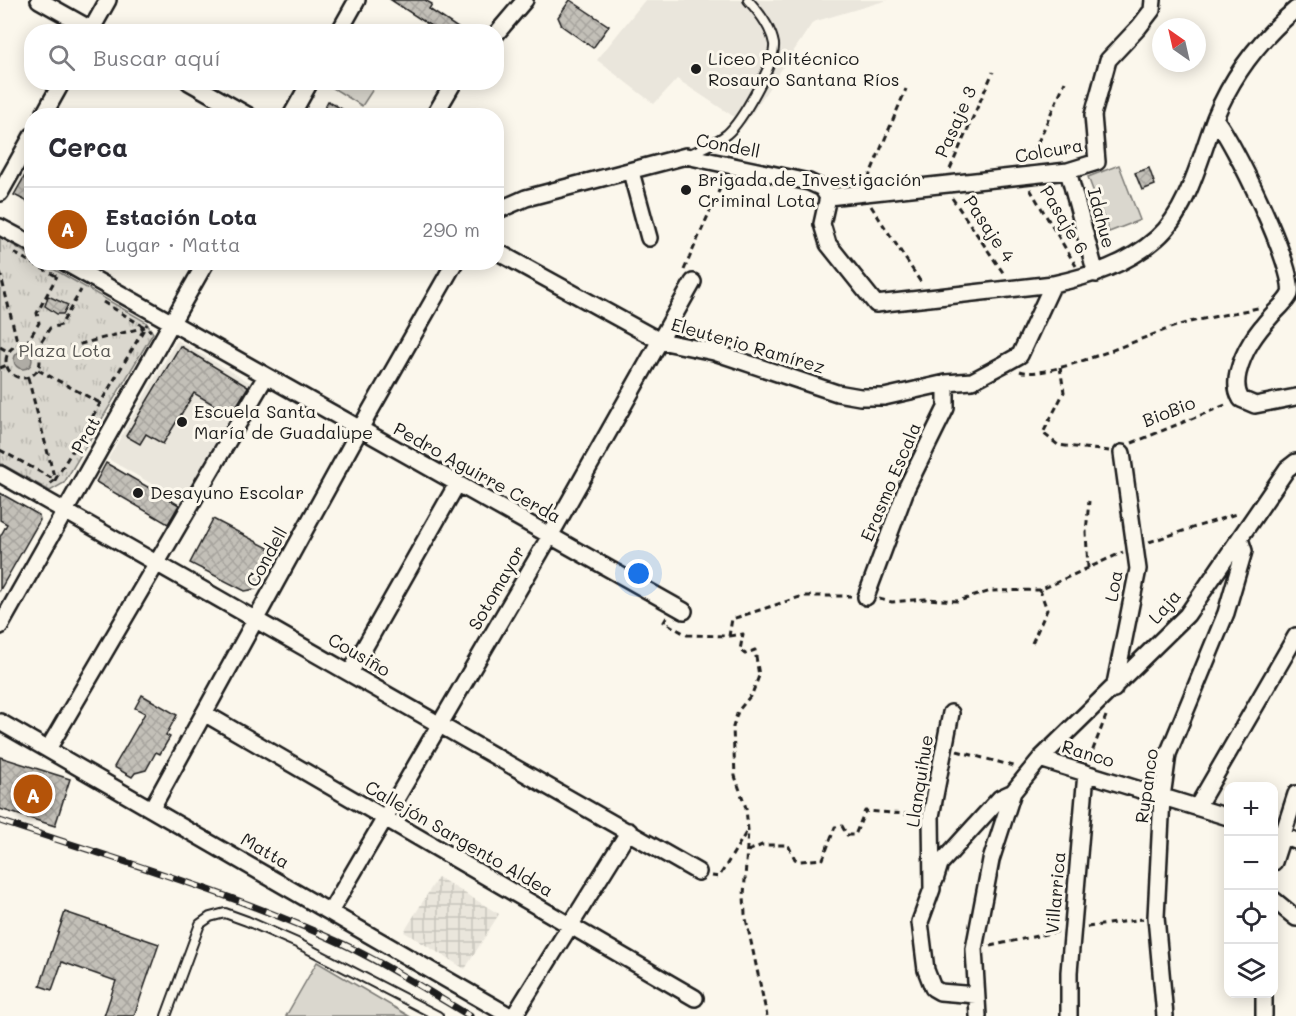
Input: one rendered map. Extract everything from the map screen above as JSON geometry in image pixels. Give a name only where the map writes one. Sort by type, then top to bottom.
[{"type":"street","points":[[39,0],[81,24]]},
{"type":"street","points":[[96,24],[108,0]]},
{"type":"street","points":[[344,24],[357,0]]},
{"type":"street","points":[[504,25],[525,0]]},
{"type":"street","name":"Colcura","points":[[828,197],[1068,171],[1097,162],[1093,116],[1108,60],[1152,10],[1153,0]]},
{"type":"street","points":[[828,197],[822,224],[828,244],[876,304],[1053,284],[1090,276],[1158,237],[1188,189],[1215,119],[1244,64],[1265,38],[1296,9]]},
{"type":"street","points":[[47,108],[58,90]]},
{"type":"street","points":[[203,90],[235,108]]},
{"type":"street","points":[[295,108],[306,90]]},
{"type":"street","points":[[439,108],[449,90]]},
{"type":"street","points":[[1215,119],[1238,155],[1273,233],[1290,288],[1283,303],[1245,351],[1237,378],[1237,391],[1241,399],[1249,404],[1264,405],[1296,397]]},
{"type":"street","points":[[0,193],[24,150]]},
{"type":"street","name":"Condell","points":[[504,208],[526,198],[686,156],[814,184],[825,190],[828,197]]},
{"type":"street","name":"Idahue","points":[[1068,171],[1090,276]]},
{"type":"street","points":[[631,172],[649,238]]},
{"type":"street","points":[[0,227],[24,240]]},
{"type":"street","name":"Eleuterio Ramírez","points":[[504,255],[660,341],[714,352],[848,395],[884,397],[946,383],[972,381],[1020,355],[1053,284]]},
{"type":"street","name":"Pedro Aguirre Cerda","points":[[62,270],[154,313],[679,609]]},
{"type":"street","name":"Prat","points":[[0,626],[202,270]]},
{"type":"street","name":"Condell","points":[[152,808],[360,429],[450,270]]},
{"type":"street","name":"Sotomayor","points":[[330,912],[550,536],[660,341],[687,280]]},
{"type":"street","points":[[48,749],[266,376]]},
{"type":"street","name":"Erasmo Escala","points":[[866,597],[907,487],[946,408],[946,383]]},
{"type":"street","name":"Loa","points":[[1114,689],[1138,569],[1122,453]]},
{"type":"street","name":"Laja","points":[[1013,792],[1040,759],[1187,615],[1287,469],[1296,462]]},
{"type":"street","name":"Cousiño","points":[[0,474],[698,872]]},
{"type":"street","points":[[350,673],[457,484]]},
{"type":"street","name":"Rupanco","points":[[1165,1016],[1156,917],[1162,797],[1168,754],[1226,613],[1244,551],[1240,539]]},
{"type":"street","points":[[1197,807],[1296,636]]},
{"type":"street","name":"Callejón Sargento Aldea","points":[[204,713],[695,998]]},
{"type":"street","name":"Llanquihue","points":[[951,713],[932,816],[932,889],[920,922],[926,970],[933,988],[940,992],[976,995]]},
{"type":"street","name":"Matta","points":[[0,722],[510,1016]]},
{"type":"street","name":"Ranco","points":[[1040,759],[1224,816]]},
{"type":"street","name":"Villarrica","points":[[1069,1016],[1069,972],[1086,773]]},
{"type":"street","points":[[932,889],[940,864],[1000,798],[1013,792]]},
{"type":"street","points":[[978,1016],[974,949],[991,860],[1013,792]]},
{"type":"street","points":[[1278,852],[1296,794]]},
{"type":"street","points":[[514,1016],[568,925],[629,831]]},
{"type":"street","points":[[1278,903],[1296,918]]},
{"type":"street","points":[[1264,998],[1264,1016]]},
{"type":"lane","points":[[686,156],[728,133],[769,66],[774,46],[771,36],[759,12],[748,0]]},
{"type":"lane","points":[[166,1016],[200,924],[210,916],[225,913],[297,943],[438,1016]]},
{"type":"path","name":"Pasaje 3","points":[[943,184],[993,72]]},
{"type":"path","points":[[1022,176],[1065,82]]},
{"type":"path","points":[[906,89],[862,193],[931,298]]},
{"type":"path","points":[[687,280],[731,165]]},
{"type":"path","name":"Pasaje 6","points":[[1022,176],[1090,276]]},
{"type":"path","name":"Pasaje 4","points":[[943,184],[1013,288]]},
{"type":"path","points":[[9,250],[24,256]]},
{"type":"path","points":[[26,345],[39,323],[37,313],[59,270]]},
{"type":"path","points":[[60,270],[65,281]]},
{"type":"path","points":[[0,272],[18,345]]},
{"type":"path","points":[[73,285],[90,295]]},
{"type":"path","points":[[36,350],[50,328],[61,325],[81,290]]},
{"type":"path","points":[[99,301],[163,338]]},
{"type":"path","points":[[1004,364],[1026,373],[1060,367],[1185,324],[1283,303]]},
{"type":"path","points":[[35,494],[55,480],[154,313]]},
{"type":"path","points":[[39,355],[145,327]]},
{"type":"path","points":[[18,345],[26,345],[36,350],[39,355],[38,370],[28,378],[16,377],[7,365],[9,352],[18,345]]},
{"type":"path","points":[[0,347],[9,352]]},
{"type":"path","points":[[0,368],[7,365]]},
{"type":"path","points":[[1060,367],[1064,392],[1043,433],[1058,445],[1122,453]]},
{"type":"path","points":[[38,370],[100,403]]},
{"type":"path","points":[[28,378],[55,480]]},
{"type":"path","name":"BioBio","points":[[1122,453],[1135,440],[1241,399]]},
{"type":"path","points":[[0,450],[55,480]]},
{"type":"path","points":[[1088,568],[1086,532],[1089,501]]},
{"type":"path","points":[[729,636],[732,619],[803,596],[866,597],[892,602],[925,599],[958,601],[991,591],[1040,590],[1135,546],[1242,512],[1259,510]]},
{"type":"path","points":[[1032,643],[1047,610],[1040,590]]},
{"type":"path","points":[[679,609],[664,622],[687,635],[743,634],[740,650],[745,654],[755,650],[759,676],[752,694],[738,711],[733,727],[735,776],[746,808],[748,830],[745,914],[767,1016]]},
{"type":"path","points":[[1086,773],[1099,729],[1109,710],[1114,689]]},
{"type":"path","points":[[945,748],[1030,771]]},
{"type":"path","points":[[748,851],[762,845],[788,845],[795,859],[819,861],[823,859],[836,827],[842,826],[848,835],[855,835],[865,811],[932,816]]},
{"type":"path","points":[[698,872],[719,877],[748,830]]},
{"type":"shaded area","name":"Liceo Politécnico Rosauro Santana Ríos","points":[[645,0],[888,0],[813,22],[745,124],[677,79],[654,104],[597,60]]},
{"type":"shaded area","name":"Escuela Santa María de Guadalupe","points":[[177,340],[256,386],[187,504],[108,459]]},
{"type":"shaded area","points":[[23,351],[29,354],[32,360],[29,366],[23,369],[17,366],[14,360],[17,354]]},
{"type":"shaded area","points":[[438,877],[499,914],[465,969],[404,932]]},
{"type":"green space","points":[[336,90],[372,90],[362,106]]},
{"type":"green space","points":[[1119,165],[1140,220],[1109,232],[1088,177]]},
{"type":"green space","name":"Plaza Lota","points":[[0,237],[24,252],[24,270],[55,270],[146,322],[153,333],[64,483],[50,491],[0,463]]},
{"type":"green space","points":[[317,962],[409,1016],[286,1016]]},
{"type":"building","points":[[391,0],[425,0],[432,4],[429,9],[452,24],[428,24]]},
{"type":"building","points":[[570,0],[609,26],[593,48],[562,26],[558,17]]},
{"type":"building","points":[[328,101],[340,108],[324,108]]},
{"type":"building","points":[[1149,168],[1155,185],[1142,190],[1135,173]]},
{"type":"building","points":[[24,177],[24,200],[14,195]]},
{"type":"building","points":[[48,296],[68,305],[63,314],[57,314],[45,306]]},
{"type":"building","points":[[180,346],[248,387],[231,415],[194,393],[163,444],[146,434],[140,444],[126,436]]},
{"type":"building","name":"Desayuno Escolar","points":[[106,463],[179,505],[168,524],[96,482]]},
{"type":"building","points":[[0,493],[39,515],[40,520],[0,590],[0,537],[7,524],[0,520]]},
{"type":"building","points":[[213,519],[276,552],[256,589],[245,591],[190,563]]},
{"type":"building","points":[[142,695],[177,715],[166,735],[170,737],[160,754],[156,752],[146,770],[135,773],[132,777],[114,767],[145,713],[135,708]]},
{"type":"building","points":[[0,757],[70,779],[55,826],[0,809]]},
{"type":"building","points":[[65,912],[159,944],[134,1016],[104,1016],[116,981],[62,962],[52,990],[40,986]]},
{"type":"railway","points":[[0,821],[173,878],[301,926],[376,961],[470,1016]]},
{"type":"place","name":"Liceo Politécnico Rosauro Santana Ríos","points":[[696,69]]},
{"type":"place","name":"Brigada de Investigación Criminal Lota","points":[[686,190]]},
{"type":"place","name":"Escuela Santa María de Guadalupe","points":[[182,422]]},
{"type":"place","name":"Desayuno Escolar","points":[[138,493]]},
{"type":"place","name":"Estación Lota","points":[[33,794]]}]
